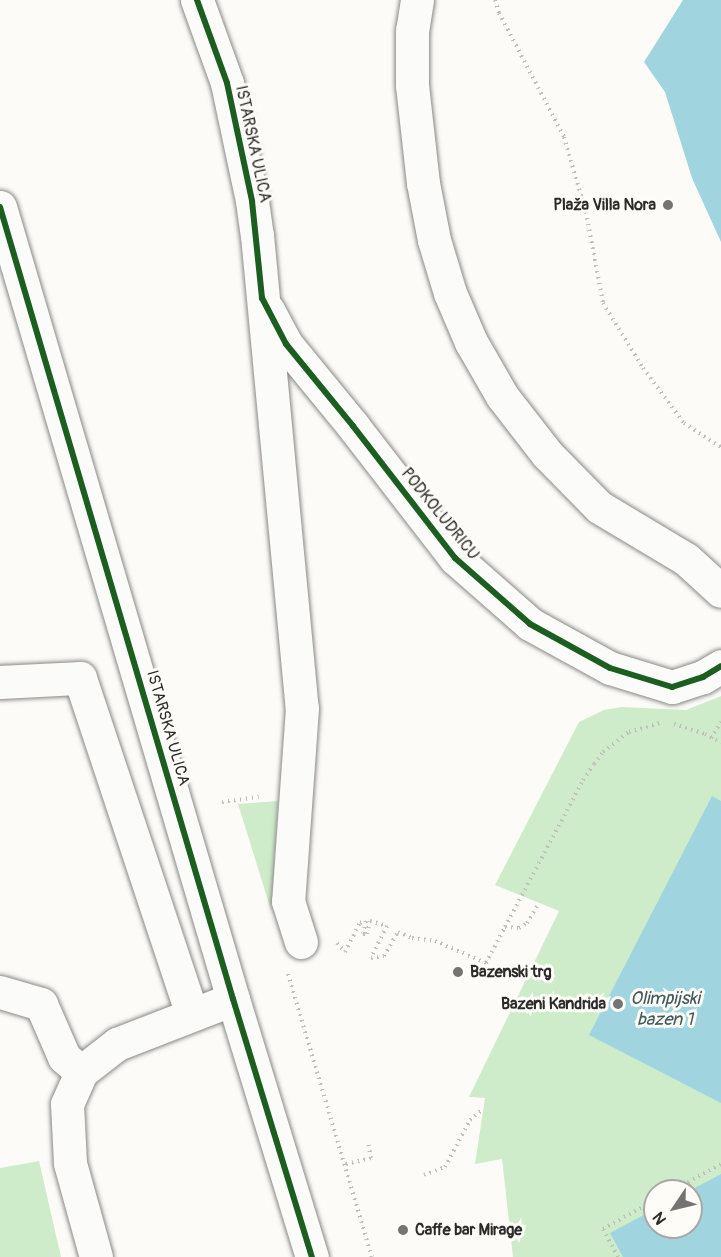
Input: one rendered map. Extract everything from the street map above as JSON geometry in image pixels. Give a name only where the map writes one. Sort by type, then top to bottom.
[{"type":"street","name":"ISTARSKA ULICA","points":[[196,0],[227,83],[252,201],[262,298],[302,708],[288,902],[293,953]]},
{"type":"street","points":[[417,0],[412,30],[412,85],[423,183],[435,240],[450,293],[471,342],[502,396],[547,454],[599,507],[686,559],[721,591]]},
{"type":"street","name":"ISTARSKA ULICA","points":[[0,207],[233,999],[312,1257]]},
{"type":"street","name":"PODKOLUDRICU","points":[[262,298],[286,344],[456,558],[530,624],[610,668],[672,687],[703,677],[721,666]]},
{"type":"street","points":[[0,682],[80,678],[192,1014]]},
{"type":"street","points":[[0,992],[41,1004],[64,1057],[81,1072]]},
{"type":"street","points":[[96,1257],[70,1163],[67,1104],[81,1072],[117,1044],[233,999]]},
{"type":"path","points":[[495,0],[499,13],[564,137],[586,212],[603,303],[643,368],[684,423],[721,447]]},
{"type":"path","points":[[711,738],[721,722]]},
{"type":"path","points":[[333,938],[345,952],[360,923],[366,921],[363,934],[367,934],[370,921],[387,926],[371,957],[384,956],[398,932],[412,938],[435,941],[486,963],[583,780],[603,752],[629,732],[659,723],[681,725],[721,743]]},
{"type":"path","points":[[222,802],[264,796]]},
{"type":"path","points":[[505,927],[519,928],[526,923],[539,903]]},
{"type":"path","points":[[293,953],[372,1257]]},
{"type":"path","points":[[424,1175],[445,1167],[470,1120],[483,1109]]},
{"type":"path","points":[[346,1164],[371,1158],[368,1143]]},
{"type":"path","points":[[694,1179],[721,1164]]},
{"type":"path","points":[[618,1257],[603,1229],[643,1207]]},
{"type":"green space","name":"Bazeni Kandrida","points":[[721,696],[721,1257],[513,1257],[502,1159],[475,1164],[485,1098],[469,1097],[559,911],[495,885],[579,722],[604,710],[622,707],[686,710]]},
{"type":"green space","points":[[278,801],[271,910],[238,804]]},
{"type":"green space","points":[[39,1161],[61,1257],[0,1257],[0,1168]]},
{"type":"water","points":[[683,0],[721,0],[721,242],[692,178],[665,92],[644,62]]},
{"type":"water","name":"Olimpijski bazen 1","points":[[712,796],[721,801],[721,1103],[589,1035]]},
{"type":"water","points":[[721,1174],[721,1257],[623,1257],[610,1233],[643,1215],[643,1239],[703,1239],[703,1184]]},
{"type":"cycle path","points":[[197,0],[227,83],[252,201],[262,298],[286,344],[455,558],[530,624],[610,668],[672,687],[703,677],[721,666]]},
{"type":"cycle path","points":[[0,207],[233,999],[312,1257]]},
{"type":"place","name":"Plaža Villa Nora","points":[[668,205]]},
{"type":"place","name":"Bazenski trg","points":[[458,972]]},
{"type":"place","name":"Bazeni Kandrida","points":[[618,1004]]},
{"type":"place","name":"Caffe bar Mirage","points":[[403,1230]]}]
